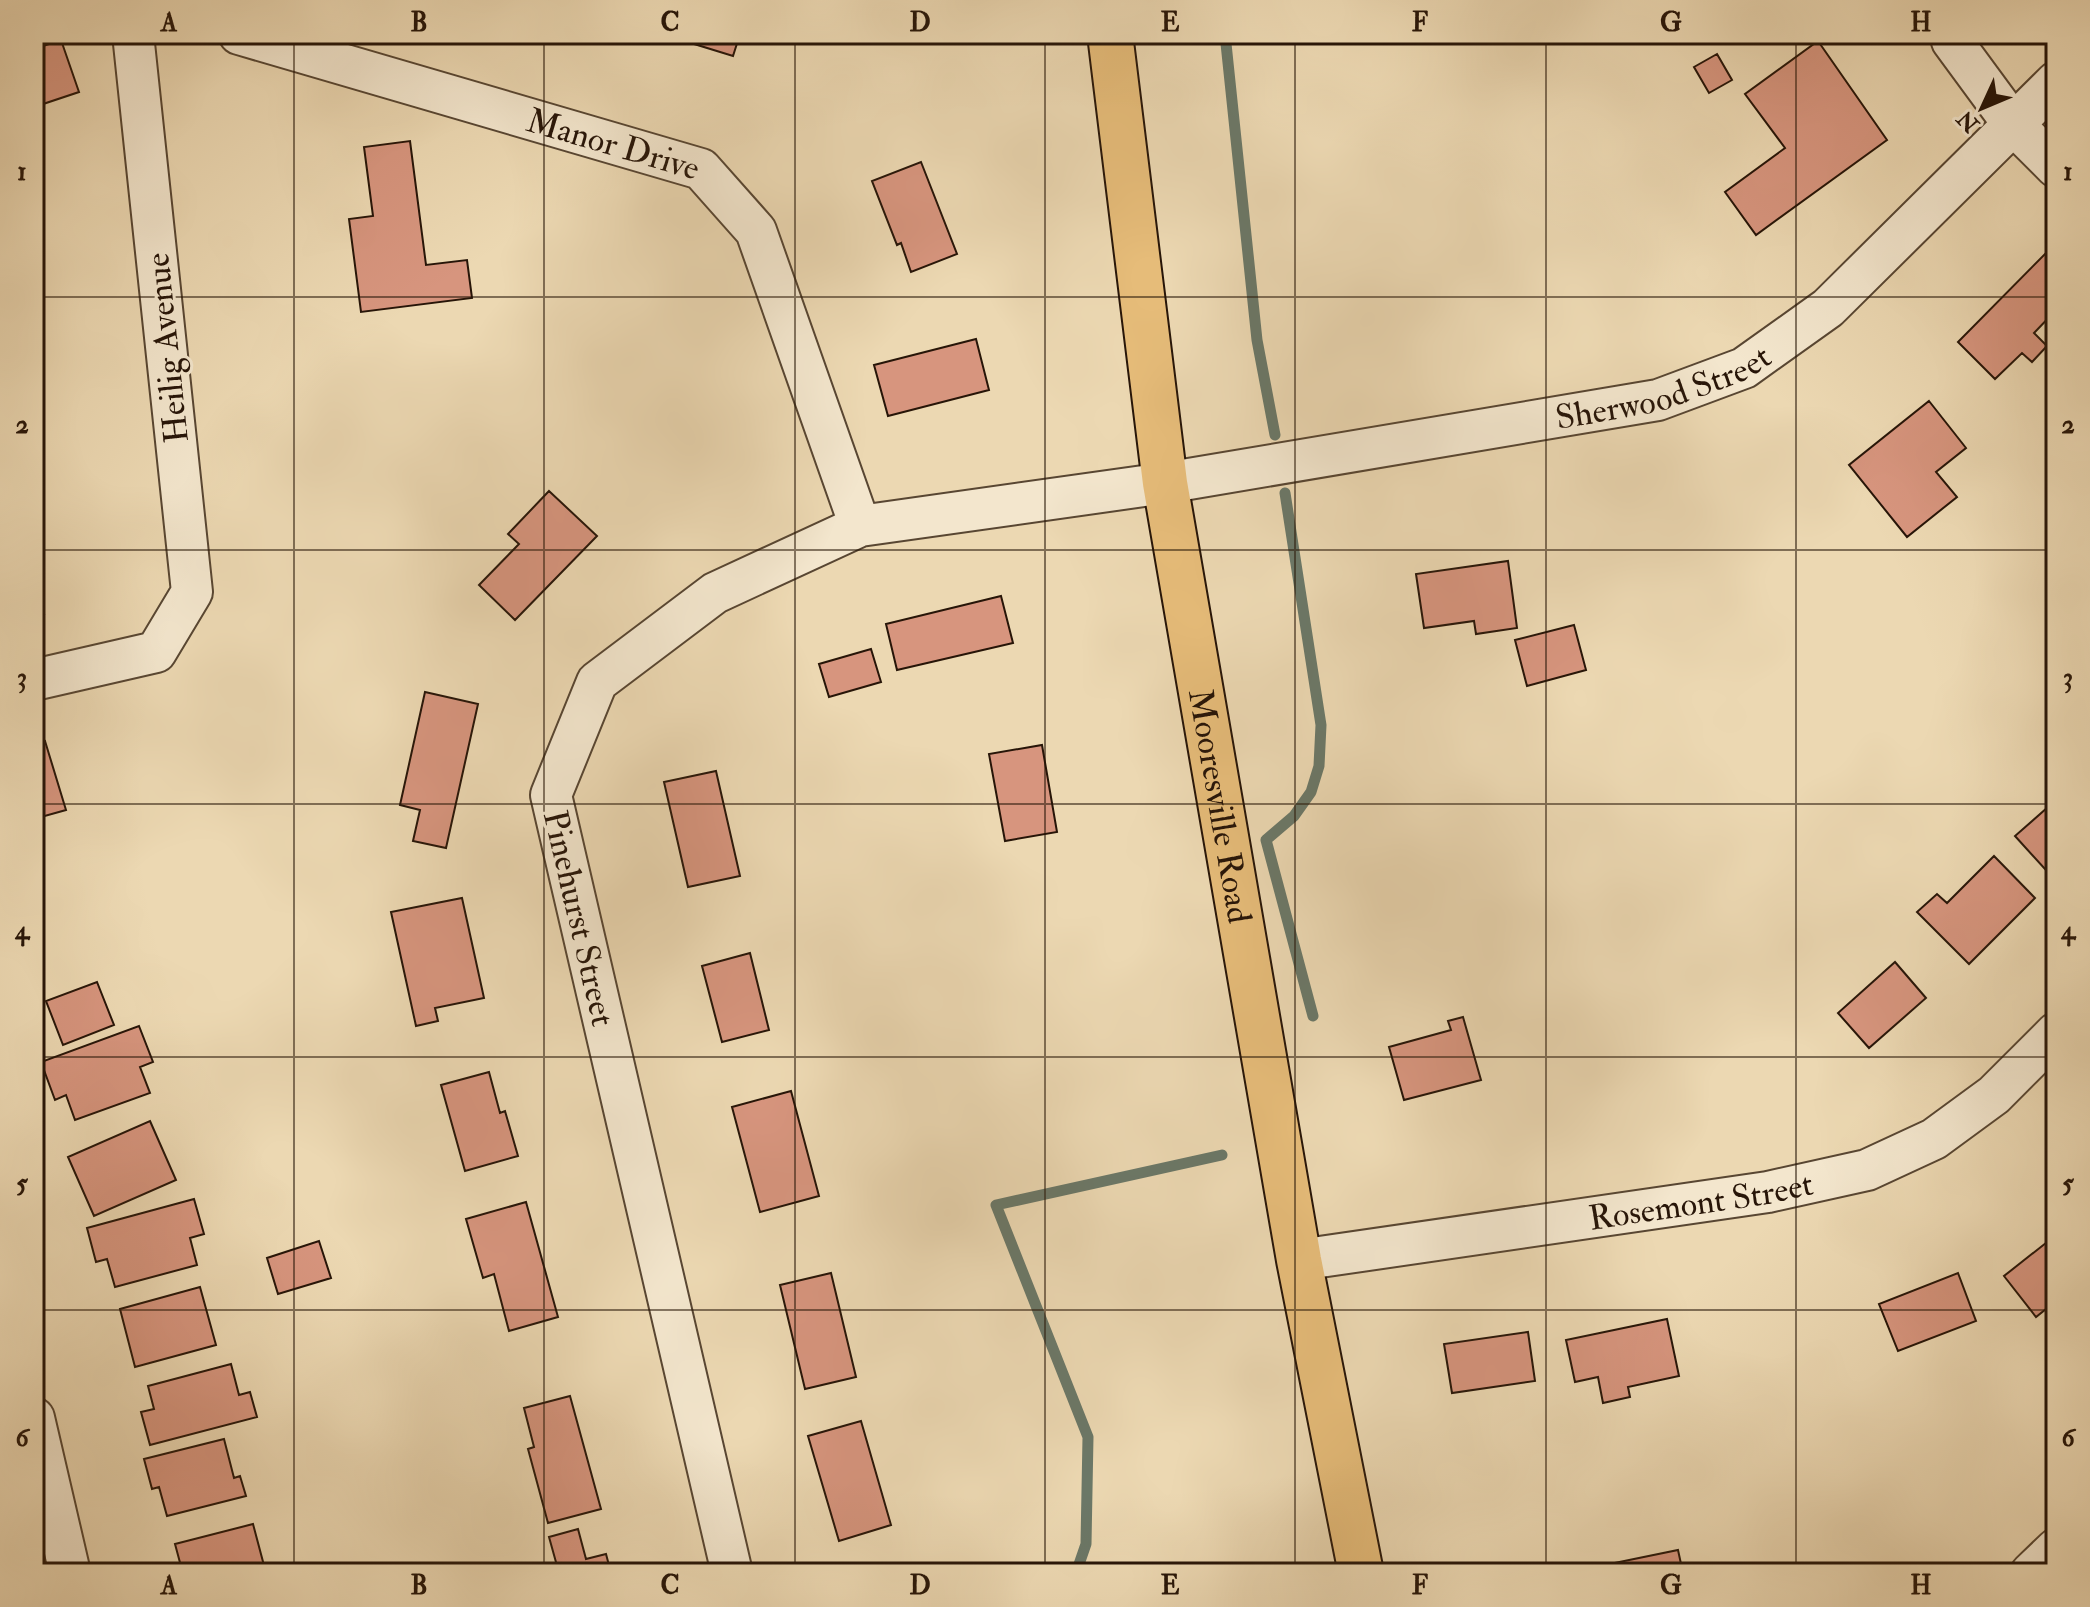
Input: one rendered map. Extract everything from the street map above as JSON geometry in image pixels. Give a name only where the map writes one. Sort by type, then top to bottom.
[{"type":"main road","name":"Mooresville Road","points":[[1110,34],[1165,483],[1299,1260],[1361,1573]]},
{"type":"street","name":"Heilig Avenue","points":[[34,680],[156,652],[192,592],[133,34]]},
{"type":"street","name":"Manor Drive","points":[[239,34],[701,169],[756,231],[860,526]]},
{"type":"street","points":[[1950,34],[2013,124],[2056,167]]},
{"type":"street","name":"Sherwood Street","points":[[1165,483],[1658,400],[1744,368],[1828,308],[2056,82]]},
{"type":"street","name":"Pinehurst Street","points":[[732,1573],[551,795],[597,682],[715,593],[860,526],[1165,483]]},
{"type":"street","name":"Rosemont Street","points":[[1299,1260],[1768,1192],[1867,1170],[1934,1139],[1994,1095],[2056,1033]]},
{"type":"street","points":[[34,1418],[70,1573]]},
{"type":"street","points":[[2031,1573],[2056,1549]]},
{"type":"building","points":[[680,34],[740,34],[733,56],[678,39]]},
{"type":"building","points":[[61,40],[79,92],[34,107],[34,49]]},
{"type":"building","points":[[1818,41],[1887,140],[1756,235],[1725,192],[1785,148],[1745,94]]},
{"type":"building","points":[[1717,54],[1732,80],[1709,93],[1694,67]]},
{"type":"building","points":[[410,141],[426,265],[467,260],[472,298],[361,312],[349,219],[373,216],[364,147]]},
{"type":"building","points":[[921,162],[957,254],[911,272],[872,181]]},
{"type":"building","points":[[2050,249],[2056,256],[2056,310],[2034,333],[2047,346],[2032,362],[2022,353],[1995,379],[1958,342]]},
{"type":"building","points":[[976,339],[989,390],[888,416],[874,365]]},
{"type":"building","points":[[1929,401],[1966,448],[1936,472],[1957,497],[1907,537],[1849,465]]},
{"type":"building","points":[[549,491],[597,536],[515,620],[479,585],[519,544],[508,534]]},
{"type":"building","points":[[34,499],[43,536],[34,538]]},
{"type":"building","points":[[1508,561],[1517,628],[1476,634],[1474,621],[1424,628],[1416,574]]},
{"type":"building","points":[[34,579],[44,614],[34,617]]},
{"type":"building","points":[[1001,596],[1013,643],[897,670],[886,624]]},
{"type":"building","points":[[1574,625],[1586,670],[1527,686],[1515,640]]},
{"type":"building","points":[[871,649],[881,682],[829,697],[819,664]]},
{"type":"building","points":[[425,692],[478,704],[446,848],[413,841],[420,810],[400,805]]},
{"type":"building","points":[[45,741],[66,810],[34,819],[34,744]]},
{"type":"building","points":[[1042,745],[1057,832],[1005,841],[989,754]]},
{"type":"building","points":[[716,771],[740,876],[688,887],[664,782]]},
{"type":"building","points":[[2056,800],[2056,878],[2055,880],[2015,836]]},
{"type":"building","points":[[1994,856],[2035,898],[1969,964],[1917,912],[1937,894],[1947,903]]},
{"type":"building","points":[[462,898],[484,998],[435,1008],[438,1021],[416,1026],[391,912]]},
{"type":"building","points":[[750,953],[769,1030],[722,1042],[702,966]]},
{"type":"building","points":[[1895,962],[1926,998],[1869,1048],[1838,1013]]},
{"type":"building","points":[[97,982],[114,1025],[63,1045],[46,1001]]},
{"type":"building","points":[[1463,1017],[1481,1080],[1404,1100],[1389,1047],[1451,1030],[1448,1021]]},
{"type":"building","points":[[139,1026],[153,1062],[140,1067],[150,1093],[75,1120],[66,1095],[55,1100],[41,1062]]},
{"type":"building","points":[[489,1072],[500,1113],[505,1111],[518,1156],[465,1171],[441,1085]]},
{"type":"building","points":[[791,1091],[819,1196],[760,1212],[732,1107]]},
{"type":"building","points":[[150,1121],[176,1180],[94,1216],[68,1157]]},
{"type":"building","points":[[194,1199],[204,1234],[190,1238],[197,1265],[115,1287],[107,1259],[96,1262],[87,1228]]},
{"type":"building","points":[[526,1202],[558,1317],[509,1331],[494,1274],[483,1278],[466,1219]]},
{"type":"building","points":[[2056,1235],[2056,1301],[2036,1317],[2004,1276]]},
{"type":"building","points":[[319,1241],[331,1278],[278,1294],[267,1258]]},
{"type":"building","points":[[831,1273],[856,1377],[805,1389],[780,1285]]},
{"type":"building","points":[[1958,1273],[1976,1321],[1898,1351],[1879,1304]]},
{"type":"building","points":[[200,1287],[216,1345],[135,1367],[120,1309]]},
{"type":"building","points":[[1667,1319],[1679,1376],[1628,1387],[1630,1397],[1603,1403],[1598,1377],[1575,1382],[1566,1340]]},
{"type":"building","points":[[1528,1332],[1535,1381],[1452,1393],[1444,1344]]},
{"type":"building","points":[[231,1364],[239,1395],[250,1392],[257,1417],[150,1445],[141,1412],[154,1409],[148,1386]]},
{"type":"building","points":[[570,1396],[601,1509],[548,1523],[528,1449],[534,1447],[524,1408]]},
{"type":"building","points":[[861,1421],[891,1525],[839,1541],[808,1436]]},
{"type":"building","points":[[224,1439],[234,1478],[240,1476],[246,1496],[167,1516],[159,1487],[152,1489],[144,1459]]},
{"type":"building","points":[[253,1524],[266,1573],[171,1573],[182,1570],[175,1544]]},
{"type":"building","points":[[578,1529],[586,1559],[606,1554],[611,1573],[559,1573],[549,1537]]},
{"type":"building","points":[[1678,1550],[1683,1573],[1591,1573],[1590,1568]]},
{"type":"waterway","points":[[1225,34],[1257,340],[1275,435]]},
{"type":"waterway","points":[[1285,493],[1321,725],[1319,766],[1311,792],[1294,816],[1266,840],[1313,1016]]},
{"type":"waterway","points":[[1076,1573],[1086,1544],[1088,1437],[996,1205],[1222,1155]]}]
